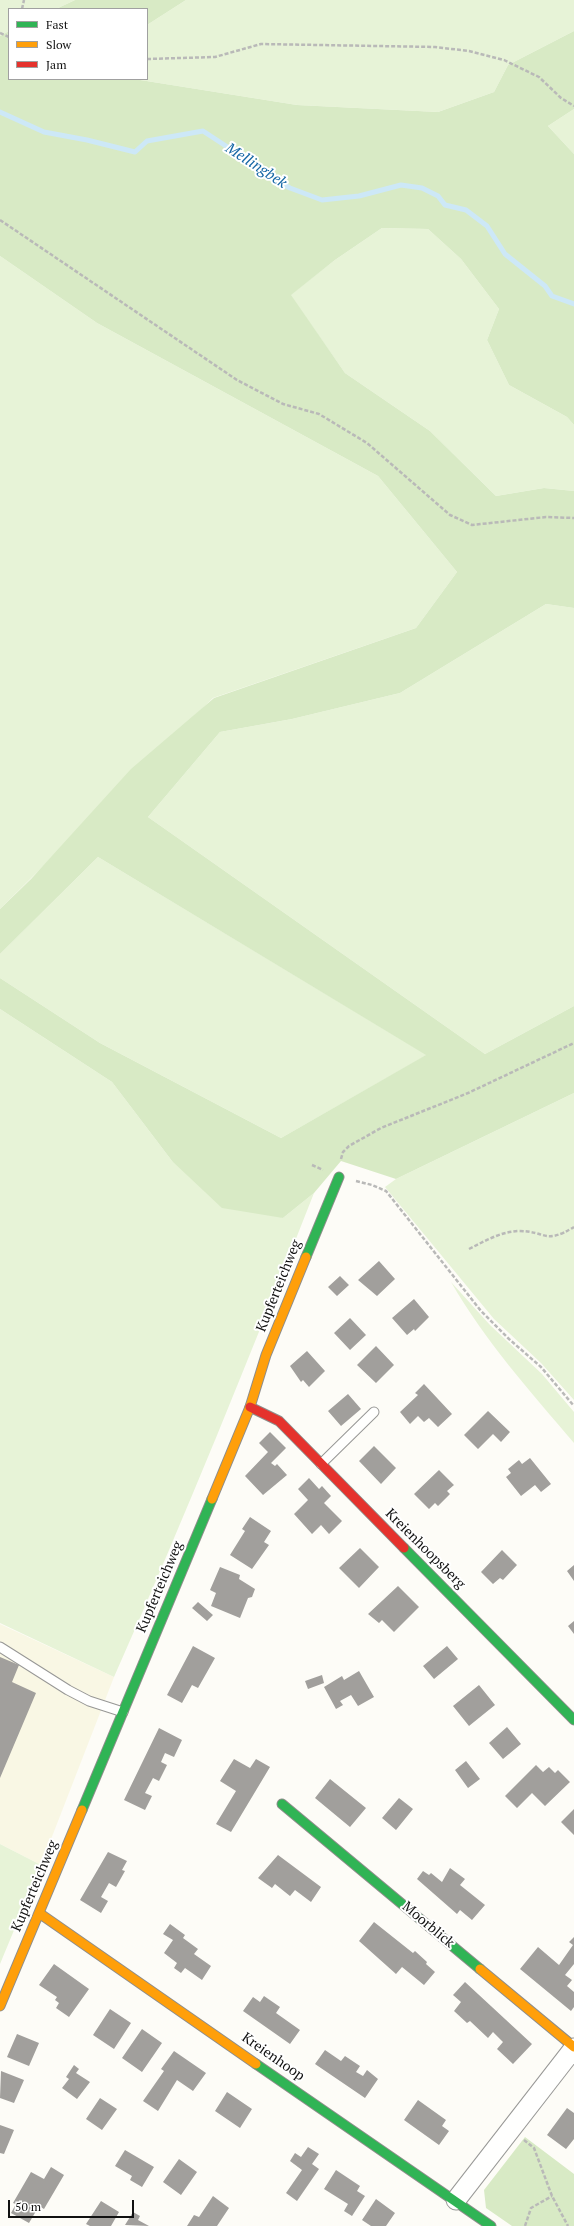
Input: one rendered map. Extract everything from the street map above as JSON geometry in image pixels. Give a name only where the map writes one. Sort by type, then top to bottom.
[{"type":"street","name":"Kupferteichweg","points":[[0,2006],[250,1407],[266,1355],[339,1177]]},
{"type":"street","name":"Kreienhoopsberg","points":[[250,1407],[279,1420],[574,1720]]},
{"type":"street","name":"Moorblick","points":[[282,1804],[574,2048],[456,2200]]},
{"type":"street","name":"Kreienhoop","points":[[39,1913],[456,2200],[491,2226]]},
{"type":"lane","points":[[321,1464],[374,1412]]},
{"type":"lane","points":[[0,1647],[68,1690],[89,1701],[123,1712]]},
{"type":"path","points":[[148,59],[215,57],[261,44],[442,48],[469,51],[504,60],[539,77],[560,98],[574,106]]},
{"type":"path","points":[[0,220],[237,380],[283,404],[319,414],[367,443],[450,515],[472,525],[546,517],[574,518]]},
{"type":"path","points":[[339,1177],[343,1152],[349,1146],[381,1128],[468,1093],[574,1043]]},
{"type":"path","points":[[312,1166],[339,1177],[372,1185],[386,1191],[481,1311],[508,1339],[541,1367],[574,1406]]},
{"type":"path","points":[[469,1249],[506,1233],[520,1231],[556,1237],[574,1227]]},
{"type":"path","points":[[511,2131],[534,2148],[552,2196],[568,2226]]},
{"type":"path","points":[[525,2226],[531,2208],[552,2196]]},
{"type":"shaded area","points":[[0,1624],[114,1677],[41,1865],[0,1844]]},
{"type":"green space","points":[[0,0],[75,0],[58,8],[8,8],[8,32],[0,36]]},
{"type":"green space","points":[[75,0],[186,0],[148,24],[148,8],[58,8]]},
{"type":"green space","points":[[186,0],[574,0],[574,31],[508,65],[494,92],[438,112],[297,105],[140,80],[148,80],[148,24]]},
{"type":"green space","points":[[574,31],[574,109],[548,126],[574,154],[574,425],[567,417],[509,385],[487,340],[499,309],[461,259],[428,229],[382,228],[335,260],[291,295],[345,373],[430,431],[496,496],[544,488],[574,491],[574,608],[546,604],[400,693],[292,719],[220,732],[148,817],[485,1054],[574,1006],[574,1093],[396,1179],[341,1161],[314,1193],[283,1218],[222,1208],[172,1161],[112,1082],[0,1009],[0,978],[100,1043],[281,1138],[426,1055],[98,857],[0,954],[0,909],[31,879],[131,769],[214,698],[416,628],[457,572],[378,476],[97,323],[0,256],[0,36],[8,32],[8,80],[140,80],[297,105],[438,112],[494,92],[508,65]]},
{"type":"green space","points":[[574,109],[574,154],[548,126]]},
{"type":"green space","points":[[382,228],[428,229],[461,259],[499,309],[487,340],[509,385],[567,417],[574,425],[574,491],[544,488],[496,496],[430,431],[345,373],[290,295],[335,260]]},
{"type":"green space","points":[[0,256],[97,323],[378,476],[457,572],[416,628],[213,698],[0,909]]},
{"type":"green space","points":[[546,604],[574,608],[574,1006],[485,1054],[148,817],[220,732],[292,719],[400,693]]},
{"type":"green space","points":[[98,857],[427,1055],[281,1138],[100,1043],[0,978],[0,954]]},
{"type":"green space","points":[[0,1009],[112,1082],[172,1161],[283,1218],[314,1193],[217,1436],[114,1677],[0,1623]]},
{"type":"green space","points":[[574,1093],[574,1400],[541,1363],[494,1319],[385,1187],[396,1179]]},
{"type":"green space","points":[[451,1282],[490,1325],[542,1374],[574,1412],[574,1443],[493,1345],[464,1304]]},
{"type":"green space","points":[[0,1844],[41,1865],[0,1964]]},
{"type":"green space","points":[[525,2137],[574,2174],[574,2226],[512,2226],[486,2208],[484,2190]]},
{"type":"building","points":[[379,1261],[395,1279],[377,1296],[358,1280]]},
{"type":"building","points":[[340,1276],[349,1285],[337,1296],[328,1287]]},
{"type":"building","points":[[414,1299],[429,1317],[415,1331],[414,1329],[407,1335],[392,1318]]},
{"type":"building","points":[[350,1318],[366,1335],[350,1350],[334,1333]]},
{"type":"building","points":[[376,1346],[394,1365],[376,1383],[357,1365]]},
{"type":"building","points":[[307,1351],[325,1371],[309,1387],[303,1380],[301,1382],[290,1366]]},
{"type":"building","points":[[424,1384],[452,1414],[438,1427],[429,1418],[424,1422],[418,1416],[410,1424],[400,1412],[418,1395],[415,1393]]},
{"type":"building","points":[[348,1394],[361,1409],[341,1426],[328,1411]]},
{"type":"building","points":[[488,1411],[510,1432],[501,1442],[493,1434],[478,1449],[464,1435]]},
{"type":"building","points":[[270,1432],[286,1448],[271,1463],[275,1466],[277,1464],[287,1475],[263,1495],[245,1476],[268,1452],[259,1443]]},
{"type":"building","points":[[374,1446],[396,1468],[381,1484],[359,1461]]},
{"type":"building","points":[[530,1458],[551,1484],[541,1492],[535,1485],[521,1496],[506,1477],[511,1473],[508,1469],[519,1460],[522,1464]]},
{"type":"building","points":[[439,1470],[454,1485],[447,1491],[450,1494],[438,1506],[435,1503],[429,1509],[414,1494]]},
{"type":"building","points":[[309,1478],[319,1489],[322,1486],[331,1496],[324,1503],[342,1521],[329,1534],[321,1525],[312,1534],[294,1514],[308,1500],[298,1489]]},
{"type":"building","points":[[250,1517],[271,1531],[264,1542],[269,1545],[252,1569],[230,1555],[245,1531],[242,1529]]},
{"type":"building","points":[[360,1548],[379,1567],[359,1588],[339,1568]]},
{"type":"building","points":[[502,1550],[517,1565],[503,1580],[500,1578],[493,1584],[481,1572]]},
{"type":"building","points":[[574,1565],[574,1581],[567,1571]]},
{"type":"building","points":[[220,1567],[240,1575],[239,1579],[255,1589],[252,1597],[248,1598],[240,1618],[211,1606],[216,1593],[210,1590]]},
{"type":"building","points":[[398,1586],[419,1607],[394,1632],[382,1620],[379,1623],[368,1614]]},
{"type":"building","points":[[198,1602],[213,1615],[207,1621],[192,1608]]},
{"type":"building","points":[[574,1621],[574,1634],[568,1626]]},
{"type":"building","points":[[193,1646],[215,1658],[198,1688],[192,1685],[182,1703],[167,1695]]},
{"type":"building","points":[[447,1646],[458,1659],[434,1679],[423,1666]]},
{"type":"building","points":[[0,1657],[19,1665],[12,1682],[36,1693],[0,1778]]},
{"type":"building","points":[[359,1671],[374,1697],[358,1706],[351,1695],[340,1701],[343,1705],[336,1709],[324,1687],[342,1676],[344,1680]]},
{"type":"building","points":[[322,1675],[324,1683],[308,1689],[305,1681]]},
{"type":"building","points":[[479,1685],[495,1705],[469,1726],[453,1706]]},
{"type":"building","points":[[507,1727],[521,1744],[503,1759],[489,1743]]},
{"type":"building","points":[[159,1728],[182,1740],[174,1757],[165,1753],[161,1762],[167,1765],[159,1781],[153,1778],[145,1793],[152,1796],[145,1810],[124,1800]]},
{"type":"building","points":[[234,1759],[250,1768],[256,1759],[270,1767],[231,1832],[216,1824],[236,1791],[220,1781]]},
{"type":"building","points":[[466,1761],[480,1779],[468,1788],[455,1770]]},
{"type":"building","points":[[536,1765],[543,1772],[549,1767],[555,1773],[558,1770],[570,1782],[545,1806],[532,1793],[517,1808],[505,1796]]},
{"type":"building","points":[[330,1779],[366,1808],[350,1827],[315,1798]]},
{"type":"building","points":[[399,1798],[413,1809],[396,1830],[382,1818]]},
{"type":"building","points":[[574,1809],[574,1835],[561,1822]]},
{"type":"building","points":[[108,1852],[127,1861],[122,1870],[125,1871],[116,1887],[109,1883],[101,1897],[108,1901],[101,1913],[80,1900]]},
{"type":"building","points":[[278,1855],[321,1887],[311,1902],[295,1890],[290,1896],[275,1884],[272,1888],[258,1878]]},
{"type":"building","points":[[450,1868],[465,1879],[460,1885],[485,1905],[472,1920],[460,1910],[457,1914],[417,1879],[423,1871],[429,1875],[431,1873],[442,1882]]},
{"type":"building","points":[[374,1922],[413,1953],[415,1951],[435,1972],[424,1985],[402,1967],[396,1974],[359,1941]]},
{"type":"building","points":[[170,1924],[185,1935],[183,1938],[198,1949],[194,1954],[211,1966],[202,1980],[185,1968],[181,1973],[174,1968],[177,1963],[164,1953],[173,1940],[163,1934]]},
{"type":"building","points":[[574,1937],[574,1964],[565,1975],[572,1980],[567,1986],[574,1992],[574,2007],[571,2011],[520,1969],[538,1947],[559,1965],[573,1945],[569,1942]]},
{"type":"building","points":[[54,1964],[89,1989],[69,2017],[56,2008],[59,2003],[55,2000],[57,1997],[39,1985]]},
{"type":"building","points":[[465,1982],[532,2044],[513,2064],[497,2049],[503,2042],[493,2032],[488,2038],[470,2021],[467,2023],[454,2011],[461,2002],[453,1995]]},
{"type":"building","points":[[264,1996],[280,2007],[276,2013],[300,2030],[290,2044],[243,2011],[253,1997],[260,2002]]},
{"type":"building","points":[[110,2009],[131,2023],[114,2049],[93,2035]]},
{"type":"building","points":[[142,2029],[162,2043],[142,2072],[122,2058]]},
{"type":"building","points":[[17,2034],[39,2043],[29,2066],[7,2057]]},
{"type":"building","points":[[325,2050],[341,2061],[345,2056],[360,2066],[356,2072],[363,2076],[367,2070],[378,2079],[365,2098],[315,2064]]},
{"type":"building","points":[[174,2051],[206,2073],[193,2091],[177,2080],[158,2111],[143,2101],[164,2071],[161,2069]]},
{"type":"building","points":[[74,2065],[79,2069],[76,2073],[90,2082],[77,2099],[62,2088],[69,2079],[66,2077]]},
{"type":"building","points":[[1,2071],[24,2080],[14,2103],[0,2098]]},
{"type":"building","points":[[227,2092],[252,2109],[240,2128],[215,2111]]},
{"type":"building","points":[[100,2098],[117,2109],[102,2130],[86,2119]]},
{"type":"building","points":[[418,2100],[446,2120],[442,2126],[449,2131],[439,2145],[404,2120]]},
{"type":"building","points":[[567,2108],[574,2113],[574,2139],[566,2149],[547,2135]]},
{"type":"building","points":[[0,2125],[14,2130],[4,2154],[0,2153]]},
{"type":"building","points":[[308,2147],[319,2154],[312,2164],[319,2169],[297,2201],[286,2193],[302,2170],[290,2161],[295,2153],[301,2157]]},
{"type":"building","points":[[125,2150],[154,2167],[142,2187],[130,2180],[132,2176],[115,2166]]},
{"type":"building","points":[[179,2159],[197,2172],[181,2195],[163,2182]]},
{"type":"building","points":[[51,2167],[64,2175],[44,2209],[39,2206],[29,2223],[11,2213],[16,2204],[13,2203],[31,2172],[44,2179]]},
{"type":"building","points":[[336,2170],[360,2186],[357,2191],[365,2196],[352,2216],[344,2211],[348,2204],[324,2189]]},
{"type":"building","points":[[213,2196],[229,2208],[217,2226],[187,2226],[194,2215],[199,2217]]},
{"type":"building","points":[[376,2199],[395,2213],[386,2226],[371,2226],[362,2220]]},
{"type":"building","points":[[101,2201],[119,2212],[111,2226],[90,2226],[86,2224]]},
{"type":"building","points":[[133,2212],[140,2216],[138,2220],[149,2226],[125,2225]]},
{"type":"waterway","name":"Mellingbek","points":[[0,112],[44,132],[87,140],[135,152],[147,141],[203,131],[232,150],[262,173],[290,188],[322,200],[359,196],[401,185],[422,188],[438,196],[445,205],[466,210],[487,226],[505,254],[545,286],[552,296],[574,304]]},
{"type":"traffic: fast","points":[[306,1257],[339,1177]]},
{"type":"traffic: fast","points":[[82,1810],[212,1499]]},
{"type":"traffic: fast","points":[[404,1548],[574,1720]]},
{"type":"traffic: fast","points":[[282,1804],[480,1969]]},
{"type":"traffic: fast","points":[[256,2064],[491,2226]]},
{"type":"traffic: slow","points":[[212,1499],[250,1407],[266,1355],[306,1257]]},
{"type":"traffic: slow","points":[[0,2006],[82,1810]]},
{"type":"traffic: slow","points":[[39,1913],[256,2064]]},
{"type":"traffic: slow","points":[[480,1969],[574,2047]]},
{"type":"traffic: jam","points":[[250,1407],[279,1421],[404,1548]]}]
